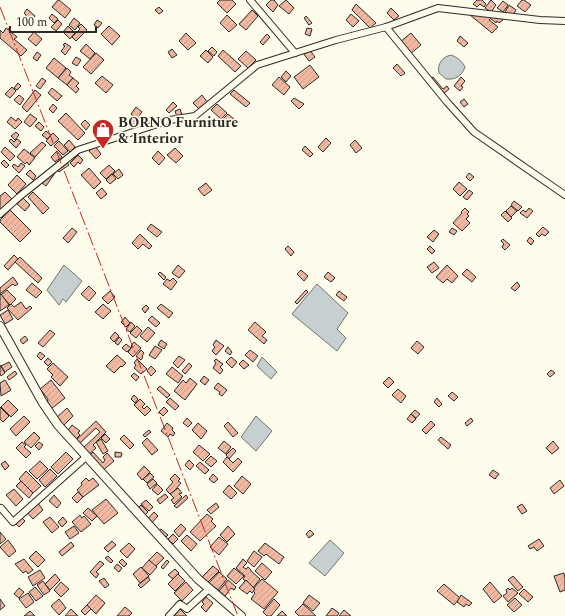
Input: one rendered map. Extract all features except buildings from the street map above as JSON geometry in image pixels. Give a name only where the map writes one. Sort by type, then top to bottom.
[{"type":"main road","points":[[0,326],[58,425],[198,579],[241,616]]},
{"type":"street","points":[[250,0],[295,53]]},
{"type":"street","points":[[0,214],[78,150],[170,120],[195,116],[256,66],[336,40],[386,28],[438,8],[540,20],[565,21]]},
{"type":"street","points":[[386,28],[447,102],[474,132],[565,196]]},
{"type":"street","points":[[1,508],[13,522],[86,456]]},
{"type":"street","points":[[169,616],[180,604],[187,609],[209,589]]},
{"type":"shaded area","points":[[451,55],[459,60],[465,67],[458,77],[446,79],[439,73],[439,67],[443,59]]},
{"type":"shaded area","points":[[64,265],[82,281],[66,302],[63,299],[59,305],[47,290]]},
{"type":"shaded area","points":[[317,284],[348,313],[337,329],[346,338],[337,351],[292,314]]},
{"type":"shaded area","points":[[262,357],[277,372],[271,379],[257,366]]},
{"type":"shaded area","points":[[256,416],[272,431],[256,451],[241,437]]},
{"type":"shaded area","points":[[330,540],[344,553],[325,576],[309,563]]},
{"type":"power","points":[[0,7],[238,616]]},
{"type":"place","name":"BORNO Furniture & Interior","points":[[103,150]]}]
